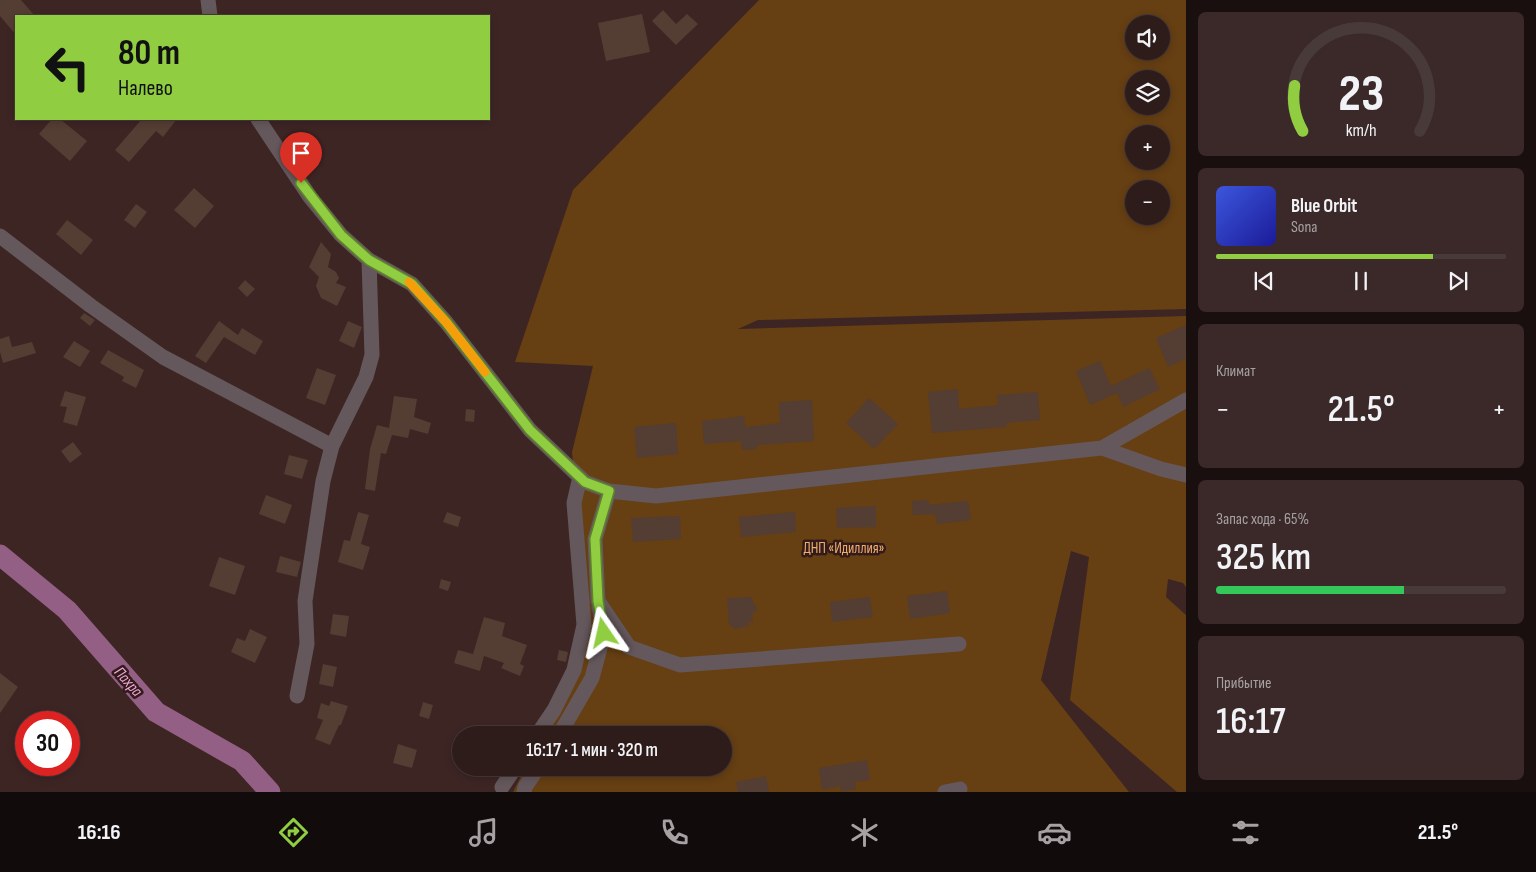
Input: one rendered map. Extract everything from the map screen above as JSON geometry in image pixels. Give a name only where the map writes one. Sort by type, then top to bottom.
[{"type":"street","points":[[208,0],[210,15]]},
{"type":"street","points":[[259,120],[310,197],[341,235],[369,260],[412,284],[446,322],[530,430],[585,482],[609,491],[656,496],[1102,448],[1186,400]]},
{"type":"street","points":[[0,236],[91,306],[163,356],[332,446]]},
{"type":"street","points":[[297,696],[308,644],[305,601],[314,527],[332,446],[366,377],[372,355],[369,260]]},
{"type":"street","points":[[1102,448],[1161,469],[1186,475]]},
{"type":"street","points":[[543,726],[554,710],[574,670],[584,625],[574,503],[580,477]]},
{"type":"street","points":[[564,726],[592,678],[604,633],[598,601],[595,539],[609,491]]},
{"type":"street","points":[[598,601],[629,647],[680,665],[958,644]]},
{"type":"street","points":[[502,787],[510,776]]},
{"type":"street","points":[[524,792],[533,776]]},
{"type":"green space","name":"ДНП «Идиллия»","points":[[759,0],[1186,0],[1186,309],[758,320],[738,329],[1186,316],[1186,587],[1183,583],[1168,579],[1166,597],[1186,615],[1186,792],[1177,792],[1070,700],[1089,557],[1071,551],[1041,680],[1129,792],[513,792],[521,776],[732,776],[732,726],[545,726],[590,636],[572,452],[593,366],[515,362],[573,190]]},
{"type":"building","points":[[0,0],[21,0],[34,15],[15,15],[15,34],[0,16]]},
{"type":"building","points":[[663,10],[676,24],[687,14],[698,24],[676,45],[652,21]]},
{"type":"building","points":[[642,14],[650,52],[606,61],[598,23]]},
{"type":"building","points":[[51,120],[61,120],[87,141],[70,161],[39,134]]},
{"type":"building","points":[[141,120],[176,120],[163,137],[156,131],[129,162],[115,150]]},
{"type":"building","points":[[194,188],[214,206],[195,228],[174,210]]},
{"type":"building","points":[[136,204],[147,212],[135,228],[124,220]]},
{"type":"building","points":[[67,220],[93,240],[81,255],[56,234]]},
{"type":"building","points":[[321,242],[331,254],[328,267],[336,272],[339,278],[336,283],[346,287],[337,306],[321,298],[316,286],[319,277],[309,267]]},
{"type":"building","points":[[245,280],[255,289],[247,297],[238,288]]},
{"type":"building","points":[[84,313],[95,320],[90,326],[80,318]]},
{"type":"building","points":[[219,321],[238,335],[242,328],[263,341],[255,355],[224,337],[206,363],[195,356]]},
{"type":"building","points":[[348,321],[362,327],[354,348],[339,341]]},
{"type":"building","points":[[1186,325],[1186,359],[1168,367],[1156,338]]},
{"type":"building","points":[[9,336],[12,347],[32,342],[36,353],[3,363],[0,352],[0,339]]},
{"type":"building","points":[[74,341],[90,351],[80,367],[63,357]]},
{"type":"building","points":[[108,350],[144,370],[136,388],[122,381],[124,377],[100,363]]},
{"type":"building","points":[[1100,361],[1111,386],[1149,368],[1160,389],[1123,407],[1117,393],[1090,405],[1076,371]]},
{"type":"building","points":[[317,368],[336,375],[325,405],[306,398]]},
{"type":"building","points":[[958,389],[959,409],[998,405],[997,395],[1038,392],[1040,420],[1006,423],[1007,427],[932,433],[928,392]]},
{"type":"building","points":[[65,391],[86,397],[77,426],[63,422],[67,407],[60,406]]},
{"type":"building","points":[[394,396],[417,399],[414,417],[431,423],[428,434],[410,429],[408,438],[392,435],[386,454],[381,453],[375,491],[365,489],[370,449],[377,425],[389,428]]},
{"type":"building","points":[[869,398],[898,424],[874,449],[846,423]]},
{"type":"building","points":[[812,400],[814,441],[757,445],[757,449],[742,450],[741,441],[704,444],[702,421],[744,416],[745,427],[780,423],[779,402]]},
{"type":"building","points":[[466,409],[475,410],[474,422],[465,421]]},
{"type":"building","points":[[676,423],[678,454],[637,458],[634,427]]},
{"type":"building","points":[[73,442],[82,454],[70,463],[61,451]]},
{"type":"building","points":[[289,455],[308,460],[302,479],[284,474]]},
{"type":"building","points":[[266,495],[292,505],[285,524],[259,514]]},
{"type":"building","points":[[929,500],[929,505],[968,501],[971,520],[937,524],[935,514],[913,515],[912,501]]},
{"type":"building","points":[[876,506],[876,527],[837,528],[836,508]]},
{"type":"building","points":[[358,512],[369,515],[361,544],[370,547],[363,570],[338,562],[344,540],[350,541]]},
{"type":"building","points":[[447,512],[461,517],[458,527],[443,522]]},
{"type":"building","points":[[795,512],[796,532],[741,537],[739,517]]},
{"type":"building","points":[[680,516],[681,539],[633,542],[631,518]]},
{"type":"building","points":[[280,556],[301,562],[297,577],[276,572]]},
{"type":"building","points":[[219,557],[245,566],[235,595],[209,586]]},
{"type":"building","points":[[441,579],[451,582],[448,591],[439,588]]},
{"type":"building","points":[[947,591],[950,613],[910,619],[907,596]]},
{"type":"building","points":[[752,597],[753,604],[756,605],[757,610],[752,614],[753,621],[748,622],[749,626],[735,629],[729,624],[727,598]]},
{"type":"building","points":[[870,597],[873,617],[832,622],[830,602]]},
{"type":"building","points":[[333,614],[349,616],[346,637],[330,634]]},
{"type":"building","points":[[484,617],[505,623],[502,636],[527,645],[520,664],[524,666],[520,676],[501,668],[504,663],[484,656],[480,671],[454,663],[458,650],[473,654]]},
{"type":"building","points":[[250,629],[267,637],[255,663],[231,652],[237,638],[245,641]]},
{"type":"building","points":[[559,650],[568,652],[566,662],[557,660]]},
{"type":"building","points":[[323,664],[337,667],[333,687],[319,684]]},
{"type":"building","points":[[0,673],[18,687],[0,713]]},
{"type":"building","points":[[331,701],[348,706],[341,725],[339,725],[330,745],[315,739],[323,720],[317,718],[321,703],[329,706]]},
{"type":"building","points":[[423,702],[433,705],[429,719],[419,716]]},
{"type":"building","points":[[398,744],[417,750],[412,768],[393,763]]},
{"type":"building","points":[[867,760],[870,780],[855,782],[856,789],[841,792],[840,786],[822,790],[819,768]]},
{"type":"building","points":[[766,776],[769,792],[738,792],[736,782]]},
{"type":"waterway","name":"Пахра","points":[[0,555],[67,610],[156,712],[242,761],[270,792]]},
{"type":"slow traffic","points":[[409,282],[446,322],[485,372]]},
{"type":"route","points":[[301,183],[341,235],[369,260],[412,284],[446,322],[530,430],[585,482],[609,491],[595,539],[598,601],[604,633]]}]
